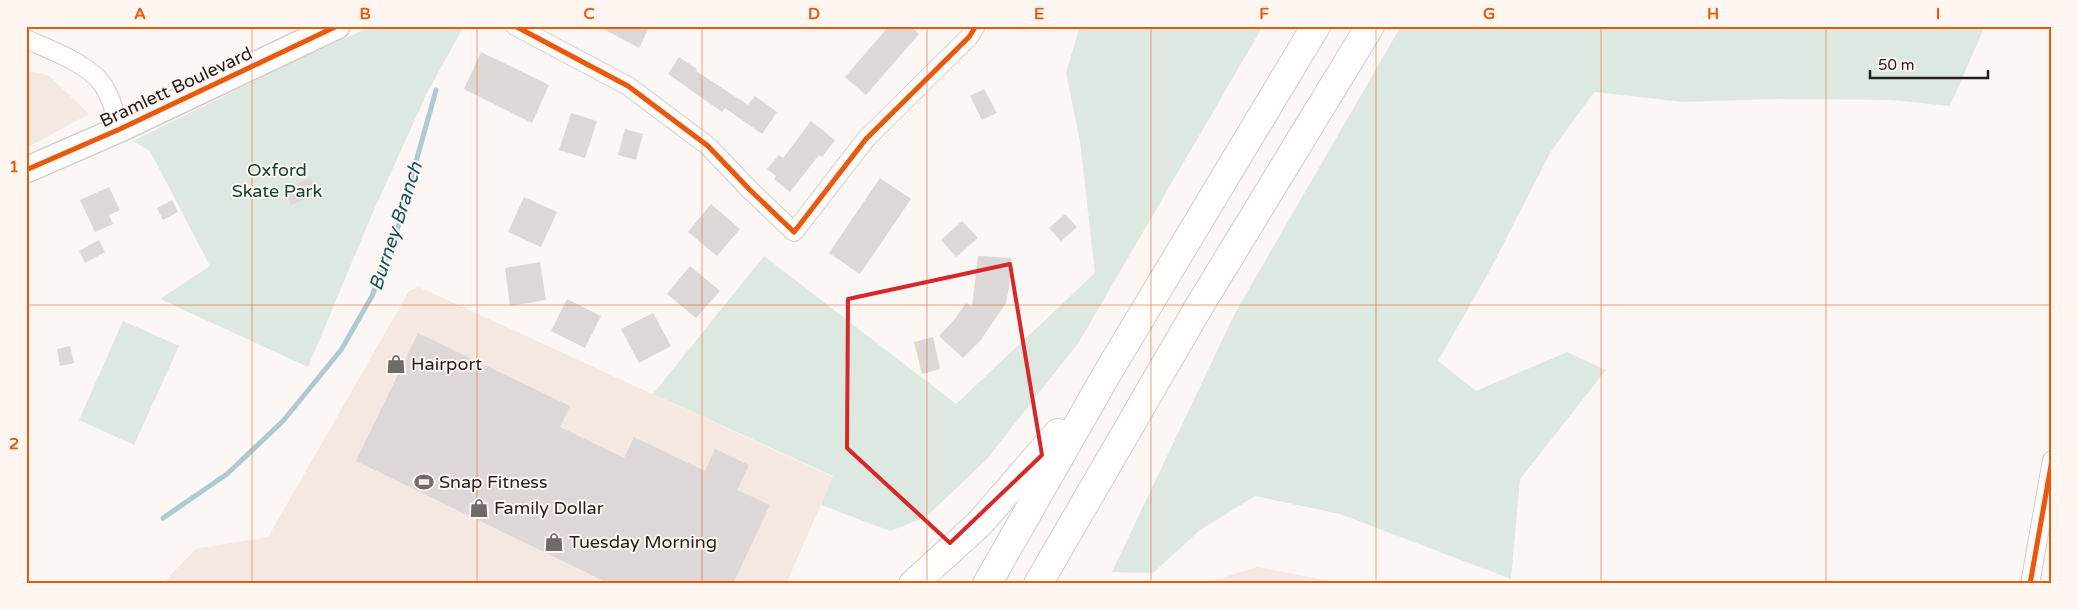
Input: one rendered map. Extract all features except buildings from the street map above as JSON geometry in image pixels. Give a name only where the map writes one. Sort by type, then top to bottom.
[{"type":"highway","points":[[987,584],[1108,372],[1316,26]]},
{"type":"highway","points":[[1038,584],[1197,310],[1370,26]]},
{"type":"highway","points":[[913,584],[980,524],[1025,473],[1108,372]]},
{"type":"highway","points":[[1060,584],[1112,456]]},
{"type":"street","name":"Bramlett Boulevard","points":[[26,170],[120,129],[336,26]]},
{"type":"street","points":[[516,26],[628,86],[708,146],[794,232],[866,139],[969,36],[976,26]]},
{"type":"street","points":[[26,39],[80,65],[102,84],[120,129]]},
{"type":"street","points":[[2030,584],[2052,460]]},
{"type":"highlighted area","points":[[1010,264],[1042,455],[950,543],[847,448],[848,299]]},
{"type":"shaded area","points":[[26,70],[48,75],[89,114],[26,148]]},
{"type":"shaded area","points":[[419,287],[833,477],[786,584],[162,584],[196,549],[268,537],[409,291]]},
{"type":"shaded area","points":[[1258,567],[1329,581],[1334,584],[1202,584]]},
{"type":"green space","name":"Oxford Skate Park","points":[[367,26],[464,26],[427,93],[373,212],[308,367],[160,299],[210,266],[150,151],[133,141],[291,63],[361,31]]},
{"type":"green space","points":[[1080,26],[1263,26],[1079,342],[987,459],[926,517],[890,531],[821,505],[833,476],[653,394],[764,256],[956,404],[1095,273],[1080,141],[1066,73]]},
{"type":"green space","points":[[1401,26],[1985,26],[1950,106],[1891,100],[1774,99],[1684,102],[1594,92],[1550,153],[1489,272],[1438,361],[1476,391],[1567,352],[1606,370],[1520,479],[1511,579],[1340,514],[1255,496],[1200,530],[1153,573],[1112,572],[1235,313]]},
{"type":"green space","points":[[123,321],[179,346],[134,445],[79,420]]},
{"type":"waterway","name":"Burney Branch","points":[[163,518],[227,474],[283,421],[341,350],[372,296],[397,230],[436,90]]},
{"type":"cycle path","points":[[26,170],[120,129],[337,26]]},
{"type":"cycle path","points":[[515,26],[628,86],[708,146],[794,232],[866,139],[969,37],[976,26]]},
{"type":"cycle path","points":[[2030,584],[2052,460]]},
{"type":"place","name":"Hairport","points":[[396,364]]},
{"type":"place","name":"Snap Fitness","points":[[424,482]]},
{"type":"place","name":"Family Dollar","points":[[479,508]]},
{"type":"place","name":"Tuesday Morning","points":[[554,542]]}]
